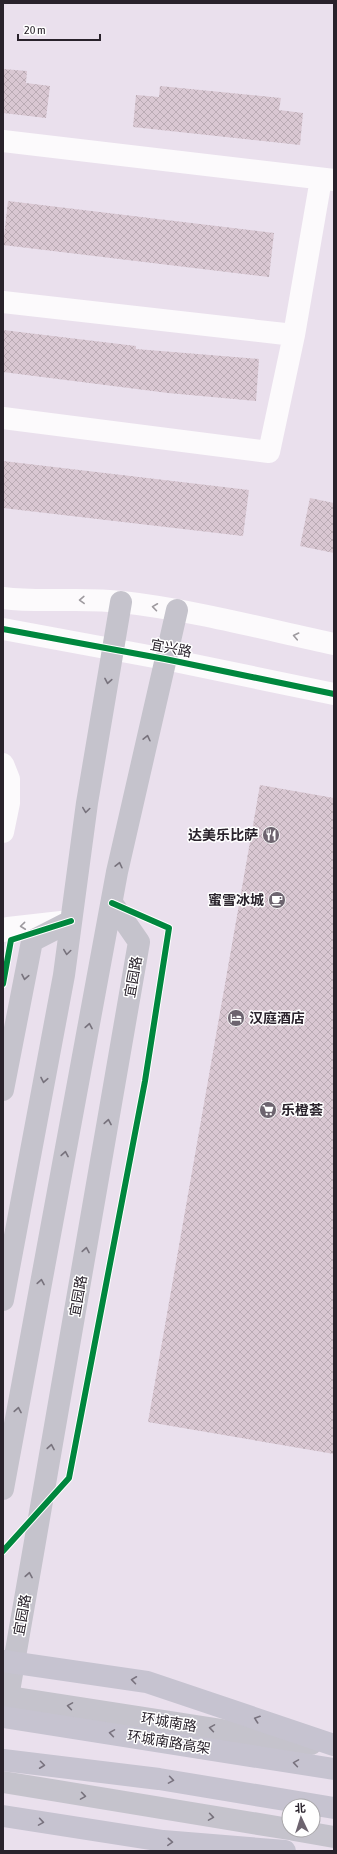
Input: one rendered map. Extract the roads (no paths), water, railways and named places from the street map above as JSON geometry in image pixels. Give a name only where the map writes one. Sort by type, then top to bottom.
[{"type":"highway","points":[[3,1661],[148,1682],[334,1746]]},
{"type":"highway","name":"环城南路高架","points":[[5,1703],[334,1769]]},
{"type":"highway","points":[[3,1760],[159,1779],[334,1808]]},
{"type":"highway","points":[[3,1816],[163,1841],[285,1851]]},
{"type":"main road","points":[[3,1300],[64,975],[87,803],[121,602]]},
{"type":"main road","points":[[3,1489],[112,903],[177,610]]},
{"type":"main road","name":"宜园路","points":[[5,1703],[139,942],[112,903]]},
{"type":"main road","points":[[3,1090],[32,941],[71,921]]},
{"type":"main road","name":"环城南路","points":[[5,1703],[334,1746]]},
{"type":"main road","points":[[3,1782],[281,1828]]},
{"type":"main road","points":[[321,1835],[334,1837]]},
{"type":"street","points":[[3,141],[328,179],[269,452],[3,418]]},
{"type":"street","points":[[3,302],[294,335]]},
{"type":"street","points":[[3,598],[31,602],[89,599],[121,602],[177,610],[334,644]]},
{"type":"street","name":"宜兴路","points":[[3,629],[165,659],[334,694]]},
{"type":"street","points":[[3,764],[9,779],[9,803],[3,832]]},
{"type":"street","points":[[3,930],[8,928],[71,921]]},
{"type":"place","name":"达美乐比萨","points":[[271,835]]},
{"type":"place","name":"蜜雪冰城","points":[[277,900]]},
{"type":"place","name":"汉庭酒店","points":[[236,1018]]},
{"type":"place","name":"乐橙荟","points":[[268,1110]]}]
